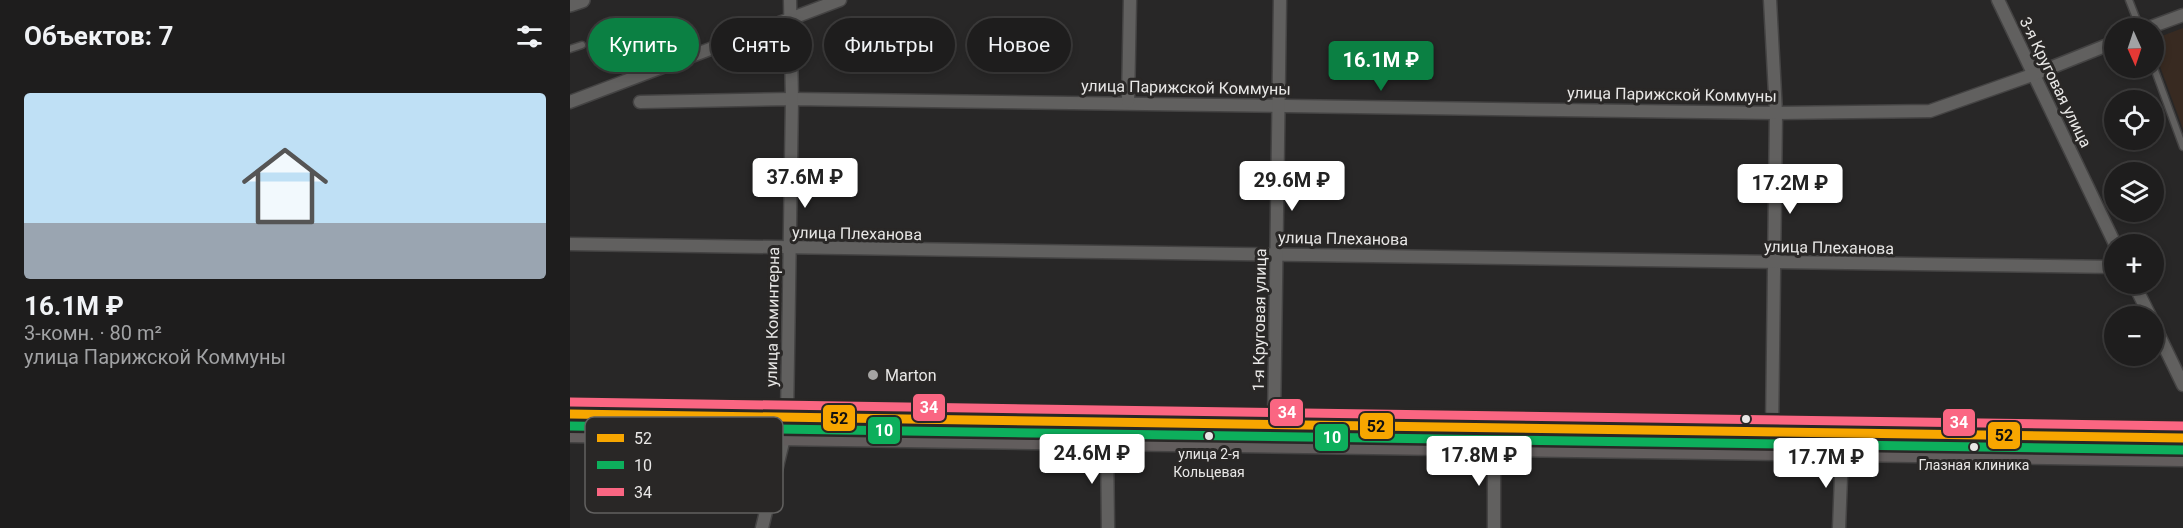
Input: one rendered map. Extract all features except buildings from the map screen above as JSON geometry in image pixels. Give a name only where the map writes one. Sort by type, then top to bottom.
[{"type":"main road","points":[[570,414],[733,417]]},
{"type":"main road","points":[[783,418],[2183,438]]},
{"type":"main road","points":[[570,433],[585,433]]},
{"type":"main road","points":[[784,438],[2183,457]]},
{"type":"street","points":[[570,4],[582,0]]},
{"type":"street","name":"улица Коминтерна","points":[[790,0],[790,18]]},
{"type":"street","points":[[790,18],[840,0]]},
{"type":"street","points":[[1128,102],[1130,0]]},
{"type":"street","name":"1-я Круговая улица","points":[[1274,424],[1280,0]]},
{"type":"street","points":[[1770,0],[1776,113],[1772,431]]},
{"type":"street","name":"3-я Круговая улица","points":[[1998,0],[2110,234]]},
{"type":"street","points":[[2164,22],[2183,15]]},
{"type":"street","name":"улица Парижской Коммуны","points":[[640,102],[792,99],[1776,113],[1930,111],[2035,74],[2104,46]]},
{"type":"street","points":[[570,102],[648,72]]},
{"type":"street","name":"улица Коминтерна","points":[[787,418],[791,72]]},
{"type":"street","name":"улица Плеханова","points":[[570,244],[2104,267]]},
{"type":"street","points":[[2164,346],[2183,385]]},
{"type":"street","points":[[783,442],[784,438]]},
{"type":"street","points":[[1107,442],[1108,528]]},
{"type":"street","points":[[1494,447],[1494,528]]},
{"type":"street","points":[[1839,528],[1842,452]]},
{"type":"street","points":[[762,528],[766,513]]},
{"type":"lane","points":[[2129,0],[2136,18]]},
{"type":"lane","points":[[570,49],[582,45]]},
{"type":"lane","points":[[633,72],[635,77]]},
{"type":"lane","points":[[2158,78],[2183,147]]},
{"type":"shaded area","points":[[2183,28],[2183,129],[2164,77],[2164,35]]},
{"type":"transit line","name":"34","points":[[570,402],[2183,426]]},
{"type":"transit line","name":"52","points":[[570,414],[772,417]]},
{"type":"transit line","name":"52","points":[[783,417],[2183,438]]},
{"type":"transit line","name":"10","points":[[570,426],[585,426]]},
{"type":"transit line","name":"10","points":[[783,429],[2183,450]]},
{"type":"place","name":"Marton","points":[[873,375]]},
{"type":"place","name":"улица 2-я Кольцевая","points":[[1209,436]]},
{"type":"place","name":"Глазная клиника","points":[[1974,447]]}]
